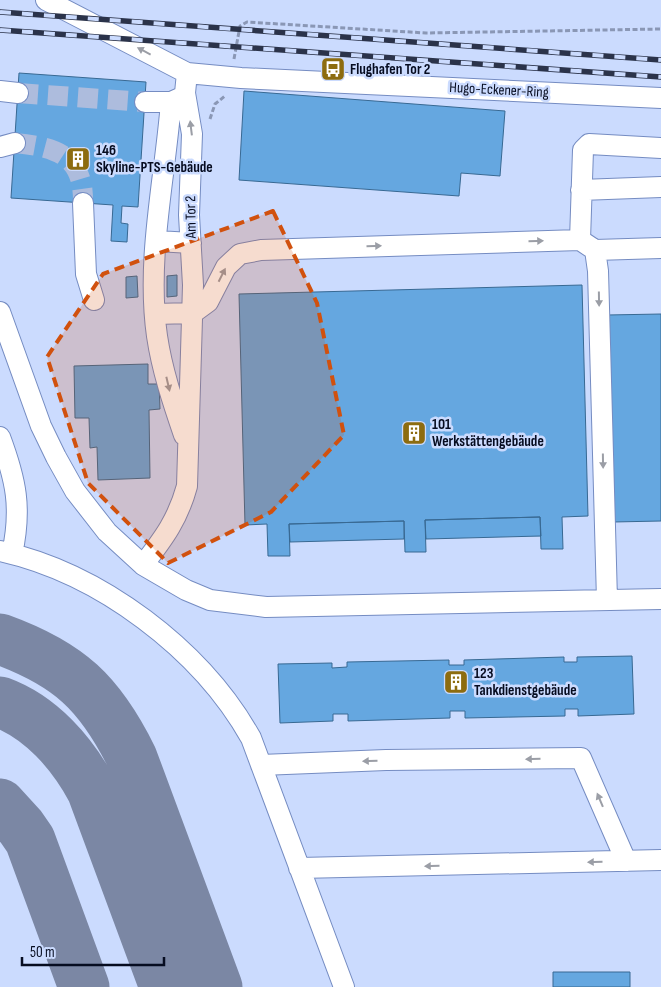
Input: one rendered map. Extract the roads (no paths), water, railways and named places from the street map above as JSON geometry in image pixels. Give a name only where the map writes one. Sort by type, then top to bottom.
[{"type":"street","name":"Hugo-Eckener-Ring","points":[[46,0],[187,73],[241,78],[661,98]]},
{"type":"street","points":[[145,102],[178,98],[187,73]]},
{"type":"street","name":"Am Tor 2","points":[[178,98],[157,241],[155,314],[157,337],[170,394],[188,447]]},
{"type":"street","name":"Am Tor 2","points":[[142,564],[169,531],[181,511],[187,486],[193,341],[189,215],[192,134],[178,98]]},
{"type":"street","points":[[606,600],[598,271],[588,245],[581,190],[585,146],[589,144],[661,148]]},
{"type":"street","points":[[581,190],[661,187]]},
{"type":"street","points":[[83,203],[86,274],[94,300]]},
{"type":"street","points":[[157,241],[191,243]]},
{"type":"street","points":[[155,314],[193,313],[208,302],[226,267],[240,254],[261,250],[588,245],[661,248]]},
{"type":"street","points":[[0,312],[41,426],[60,466],[75,491],[107,532],[142,564],[186,590],[210,600],[266,607],[661,599]]},
{"type":"street","points":[[0,437],[10,465],[18,504],[16,535],[6,552],[50,566],[94,586],[132,611],[191,660],[233,708],[251,738],[344,987]]},
{"type":"street","points":[[261,765],[386,760],[582,758],[626,861]]},
{"type":"street","points":[[299,868],[661,860]]},
{"type":"tunnel","points":[[18,93],[145,102]]},
{"type":"tunnel","points":[[15,143],[43,147],[55,151],[73,164],[79,174],[83,203]]},
{"type":"railway","points":[[0,12],[661,60]]},
{"type":"railway","points":[[0,30],[661,77]]},
{"type":"place","name":"Flughafen Tor 2","points":[[333,69]]},
{"type":"place","name":"146 Skyline-PTS-Gebäude","points":[[78,159]]},
{"type":"place","name":"101 Werkstättengebäude","points":[[414,433]]},
{"type":"place","name":"123 Tankdienstgebäude","points":[[456,682]]}]
